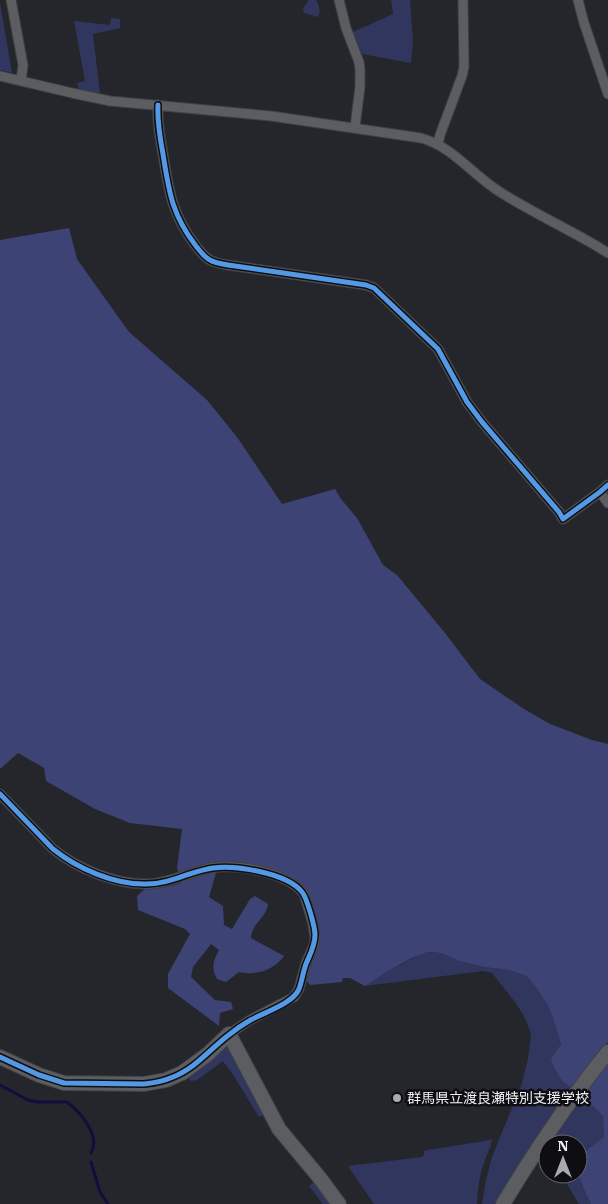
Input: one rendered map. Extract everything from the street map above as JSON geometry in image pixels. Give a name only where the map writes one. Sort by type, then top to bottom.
[{"type":"street","points":[[11,0],[22,65],[21,81]]},
{"type":"street","points":[[339,0],[360,69],[360,87],[355,127]]},
{"type":"street","points":[[438,144],[464,67],[463,0]]},
{"type":"street","points":[[578,0],[608,94]]},
{"type":"street","points":[[0,76],[110,101],[271,116],[421,138],[448,150],[501,193],[608,253]]},
{"type":"street","points":[[158,105],[157,119],[173,206],[180,224],[202,254],[209,260],[228,265],[366,285],[374,288],[438,349],[467,402],[560,512],[563,519],[608,484]]},
{"type":"street","points":[[600,492],[608,503]]},
{"type":"street","points":[[0,794],[58,852],[87,870],[101,875],[137,884],[147,884],[170,881],[213,868],[237,868],[261,872],[286,880],[304,894],[315,938],[299,989],[294,997],[250,1020],[229,1034],[208,1054],[182,1073],[166,1080],[144,1084],[64,1083],[39,1075],[0,1057]]},
{"type":"street","points":[[229,1034],[279,1129],[320,1177],[339,1204]]},
{"type":"street","points":[[503,1204],[578,1089],[608,1052]]},
{"type":"shaded area","points":[[309,0],[316,0],[319,6],[318,17],[304,13],[303,8]]},
{"type":"shaded area","points":[[391,0],[410,0],[413,41],[411,63],[362,54],[353,32],[393,14]]},
{"type":"shaded area","points":[[0,3],[12,73],[0,70]]},
{"type":"shaded area","points":[[111,18],[120,19],[120,28],[93,34],[100,94],[79,90],[77,83],[85,81],[74,21],[110,25]]},
{"type":"shaded area","points":[[69,228],[77,259],[129,332],[207,400],[237,437],[282,504],[335,489],[357,518],[383,565],[397,575],[480,679],[550,724],[608,744],[608,1042],[571,1088],[562,1081],[551,1061],[561,1044],[554,1021],[547,1004],[526,976],[509,970],[459,961],[441,953],[428,952],[410,959],[365,986],[350,978],[343,978],[342,982],[310,985],[305,979],[319,945],[320,934],[307,889],[266,867],[215,863],[216,873],[209,897],[223,906],[224,925],[232,929],[250,899],[255,896],[268,904],[251,938],[284,956],[275,965],[264,971],[252,973],[239,972],[226,982],[217,979],[215,975],[215,957],[219,950],[211,944],[193,967],[191,977],[215,1000],[231,1002],[233,1009],[220,1013],[219,1026],[168,988],[168,974],[190,934],[185,929],[138,910],[137,896],[146,888],[172,886],[181,883],[177,868],[182,829],[130,823],[95,809],[46,781],[44,768],[18,753],[0,769],[0,240]]},
{"type":"shaded area","points":[[428,952],[441,953],[459,961],[509,970],[526,976],[547,1004],[554,1021],[561,1044],[552,1057],[562,1081],[571,1088],[538,1134],[496,1204],[482,1204],[486,1180],[492,1157],[521,1086],[528,1059],[531,1034],[524,1016],[492,973],[483,971],[365,986],[411,959]]},
{"type":"shaded area","points":[[229,1047],[265,1114],[259,1117],[223,1061],[197,1080],[191,1081],[186,1076],[218,1051]]},
{"type":"shaded area","points":[[608,1060],[608,1204],[591,1204],[582,1184],[588,1184],[588,1150],[604,1137],[603,1116],[593,1106],[579,1097]]},
{"type":"shaded area","points":[[579,1097],[593,1106],[603,1116],[604,1137],[588,1150],[588,1134],[555,1134]]},
{"type":"shaded area","points":[[492,1139],[481,1173],[477,1204],[374,1204],[348,1166],[422,1157],[424,1151],[427,1150]]},
{"type":"shaded area","points":[[317,1180],[333,1204],[323,1204],[309,1186]]},
{"type":"shaded area","points":[[567,1184],[581,1184],[591,1204],[579,1204]]},
{"type":"waterway","points":[[0,1085],[28,1100],[37,1102],[67,1102],[88,1124],[93,1139],[91,1153]]},
{"type":"waterway","points":[[91,1162],[100,1192],[108,1204]]},
{"type":"cycle path","points":[[158,105],[160,136],[167,180],[173,203],[188,235],[206,257],[214,262],[223,264],[366,285],[374,288],[438,349],[467,402],[563,519],[608,485]]},
{"type":"cycle path","points":[[0,794],[53,849],[85,869],[110,879],[135,884],[147,884],[172,880],[205,870],[223,867],[247,869],[285,880],[295,885],[304,895],[315,935],[296,994],[284,1004],[239,1027],[189,1068],[170,1078],[144,1084],[64,1083],[39,1075],[0,1057]]},
{"type":"place","name":"群馬県立渡良瀬特別支援学校","points":[[397,1098]]}]
